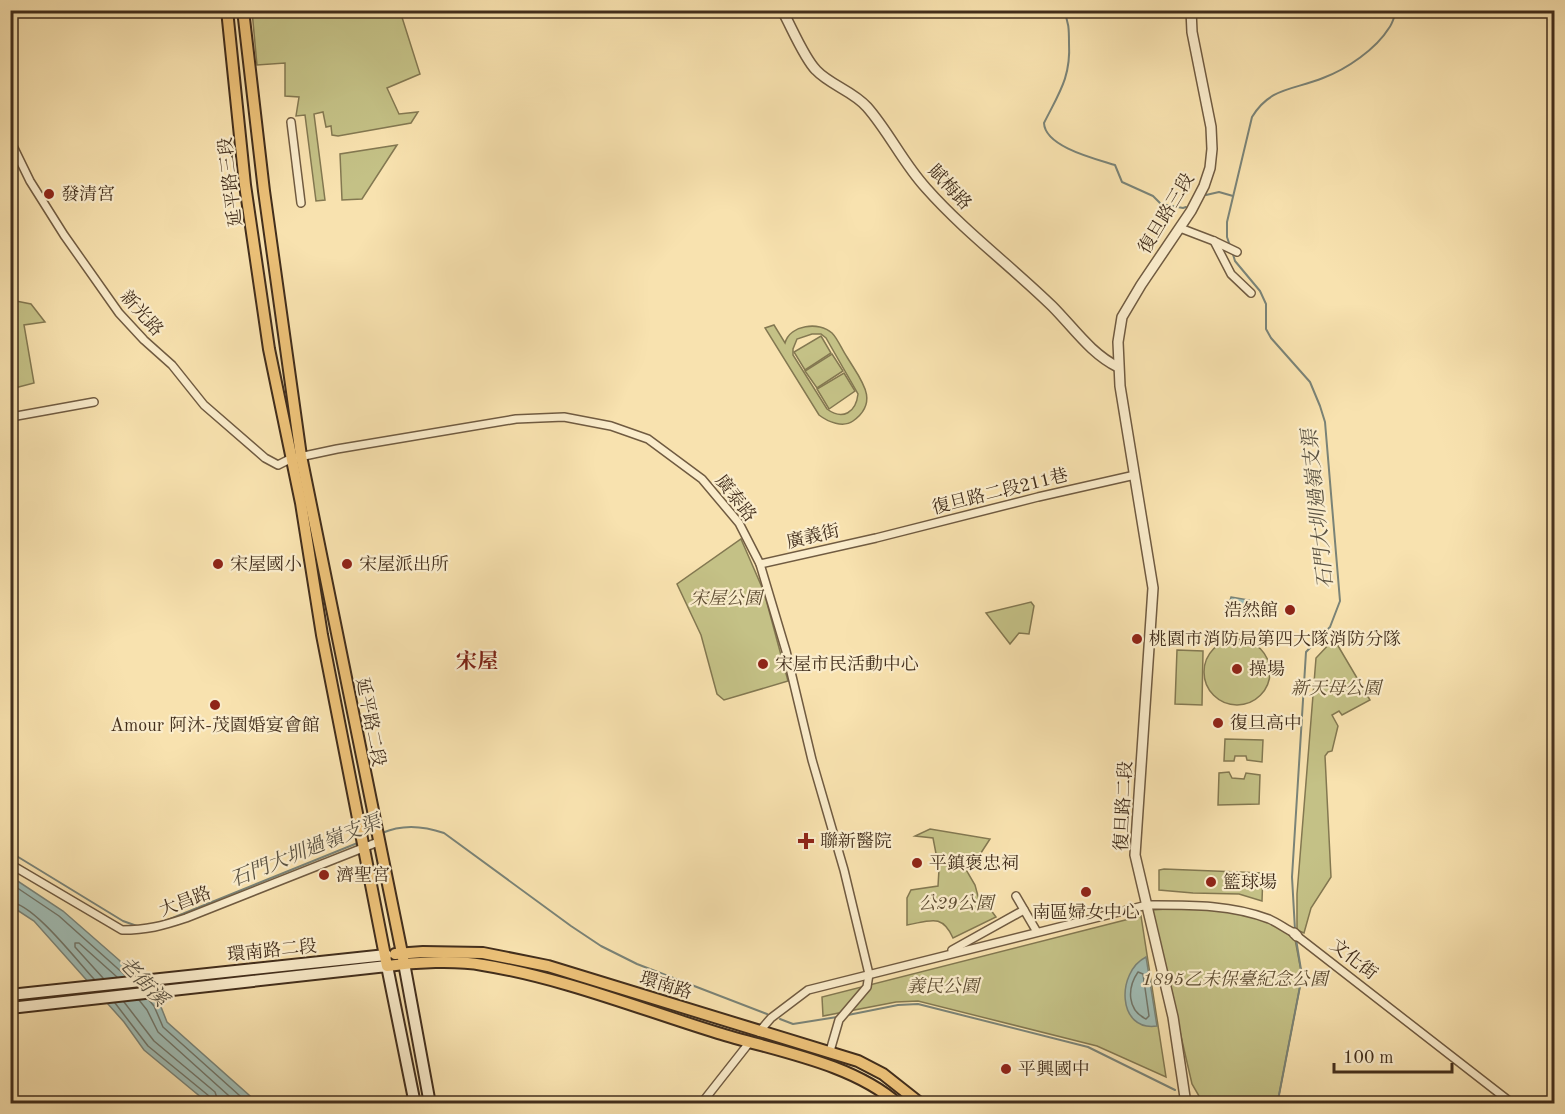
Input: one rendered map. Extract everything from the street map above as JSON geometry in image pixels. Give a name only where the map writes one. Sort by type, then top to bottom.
[{"type":"main road","name":"延平路三段","points":[[227,10],[245,185],[269,349]]},
{"type":"main road","name":"延平路三段","points":[[243,10],[285,345]]},
{"type":"main road","name":"延平路二段","points":[[285,345],[300,503],[322,635],[415,1104]]},
{"type":"main road","name":"延平路二段","points":[[269,349],[296,458],[378,842],[430,1104]]},
{"type":"main road","name":"環南路","points":[[402,959],[423,952],[483,952],[537,964],[858,1061],[883,1074],[921,1104]]},
{"type":"main road","name":"環南路","points":[[387,960],[480,964],[544,978],[820,1063],[856,1077],[889,1096],[898,1104]]},
{"type":"main road","name":"環南路二段","points":[[10,995],[160,978],[387,960]]},
{"type":"main road","name":"環南路二段","points":[[10,1008],[166,990],[387,960]]},
{"type":"street","name":"賦梅路","points":[[782,10],[814,68],[827,80],[865,105],[890,136],[901,157],[926,189],[1052,306],[1104,360],[1118,367]]},
{"type":"street","name":"復旦路三段","points":[[1122,317],[1180,228],[1204,186],[1210,168],[1211,127],[1192,32],[1191,10]]},
{"type":"street","points":[[291,122],[301,203]]},
{"type":"street","name":"新光路","points":[[10,140],[30,181],[98,286],[119,313],[144,340],[172,364],[204,405],[265,458],[278,465],[296,458]]},
{"type":"street","points":[[1180,228],[1236,252]]},
{"type":"street","points":[[1214,241],[1232,274],[1251,292]]},
{"type":"street","name":"復旦路二段","points":[[1122,317],[1118,342],[1120,386],[1153,588],[1135,855],[1173,1017],[1186,1104]]},
{"type":"street","points":[[11,417],[94,402]]},
{"type":"street","name":"廣泰路","points":[[296,458],[337,448],[516,419],[564,417],[611,426],[648,439],[702,478],[739,522],[760,564],[786,651],[812,760],[844,870],[869,974]]},
{"type":"street","name":"復旦路二段211巷","points":[[873,539],[1135,475]]},
{"type":"street","name":"廣義街","points":[[760,564],[873,539]]},
{"type":"street","name":"大昌路","points":[[10,864],[122,930],[140,930],[155,929],[186,918],[363,846],[378,842]]},
{"type":"street","points":[[1016,896],[1037,932]]},
{"type":"street","points":[[701,1104],[771,1018],[807,990],[1147,905]]},
{"type":"street","name":"文化街","points":[[1147,905],[1203,905],[1270,919],[1296,934],[1514,1104]]},
{"type":"street","points":[[944,954],[1024,910]]},
{"type":"street","points":[[830,1051],[839,1020],[867,987],[869,974]]},
{"type":"green space","points":[[252,11],[400,11],[420,74],[387,88],[399,114],[418,112],[411,123],[338,136],[332,135],[331,126],[326,127],[323,112],[314,114],[325,200],[316,201],[305,115],[296,116],[299,97],[285,96],[285,63],[257,65]]},
{"type":"green space","points":[[397,145],[362,199],[342,200],[340,154]]},
{"type":"green space","points":[[11,300],[31,304],[45,322],[24,325],[34,383],[11,389]]},
{"type":"green space","points":[[774,325],[785,343],[793,332],[806,327],[820,327],[832,333],[865,390],[866,406],[861,413],[853,421],[845,424],[831,422],[819,415],[765,328]],"holes":[[[812,334],[821,334],[826,338],[858,394],[855,406],[848,413],[838,414],[827,409],[793,355],[797,339]]]},
{"type":"green space","points":[[821,336],[831,353],[805,370],[794,352]]},
{"type":"green space","points":[[832,354],[843,371],[817,388],[805,371]]},
{"type":"green space","points":[[844,373],[855,391],[829,409],[817,389]]},
{"type":"green space","name":"宋屋公園","points":[[741,539],[764,592],[788,681],[724,700],[717,694],[701,635],[677,584]]},
{"type":"green space","points":[[1031,602],[1034,606],[1029,634],[1019,633],[1010,644],[986,613]]},
{"type":"green space","name":"操場","points":[[1237,639],[1250,641],[1260,649],[1268,659],[1270,672],[1268,685],[1260,695],[1250,703],[1237,705],[1224,703],[1214,695],[1206,685],[1204,672],[1206,659],[1214,649],[1224,641]]},
{"type":"green space","name":"新天母公園","points":[[1334,639],[1370,700],[1342,715],[1339,711],[1332,715],[1338,726],[1332,751],[1325,756],[1331,877],[1311,908],[1304,933],[1297,930],[1297,894],[1316,658]]},
{"type":"green space","points":[[1177,650],[1203,651],[1202,705],[1175,704]]},
{"type":"green space","points":[[1225,739],[1263,740],[1262,762],[1247,760],[1246,756],[1235,756],[1234,761],[1224,761]]},
{"type":"green space","points":[[1229,772],[1232,778],[1244,779],[1246,773],[1260,775],[1259,804],[1218,805],[1219,773]]},
{"type":"green space","name":"公29公園","points":[[930,829],[990,839],[979,856],[965,868],[975,885],[981,907],[987,905],[996,917],[953,938],[949,930],[940,922],[929,921],[907,925],[907,898],[911,890],[938,886],[939,869],[933,838],[915,836]]},
{"type":"green space","name":"籃球場","points":[[1159,870],[1263,873],[1262,901],[1239,894],[1159,890]]},
{"type":"green space","name":"1895乙未保臺紀念公園","points":[[1210,906],[1270,919],[1295,939],[1302,976],[1276,1103],[1203,1103],[1192,1084],[1152,910]]},
{"type":"green space","name":"1895乙未保臺紀念公園","points":[[1141,916],[1166,1077],[1097,1046],[918,1001],[896,1002],[823,1016],[822,997]]},
{"type":"water","points":[[1231,597],[1249,600],[1248,608],[1238,608],[1235,603],[1229,604]]},
{"type":"water","points":[[10,876],[63,911],[119,960],[159,1002],[167,1022],[258,1103],[208,1103],[144,1050],[124,1022],[34,921],[11,906]]},
{"type":"water","points":[[1146,957],[1157,1026],[1144,1025],[1134,1020],[1128,1011],[1125,999],[1129,975]]},
{"type":"waterway","points":[[1063,10],[1069,30],[1068,66],[1063,84],[1044,123],[1047,131],[1053,139],[1073,151],[1115,165],[1122,182],[1153,196],[1161,204],[1186,207]]},
{"type":"waterway","name":"石門大圳過嶺支渠","points":[[1230,246],[1227,237],[1227,222],[1252,117],[1259,107],[1283,91],[1332,74],[1360,58],[1383,36],[1392,24],[1397,10]]},
{"type":"waterway","points":[[1206,195],[1219,192],[1233,196]]},
{"type":"waterway","name":"石門大圳過嶺支渠","points":[[1232,251],[1235,261],[1260,291],[1266,304],[1266,329],[1271,338],[1310,382],[1325,422],[1340,601],[1330,627],[1306,652],[1292,877],[1295,930]]},
{"type":"waterway","name":"石門大圳過嶺支渠","points":[[382,833],[397,828],[413,827],[444,833],[601,946],[637,964],[767,1014]]},
{"type":"waterway","name":"石門大圳過嶺支渠","points":[[165,921],[360,842]]},
{"type":"waterway","name":"石門大圳過嶺支渠","points":[[10,852],[123,921],[137,926]]},
{"type":"waterway","name":"石門大圳過嶺支渠","points":[[1276,1104],[1302,976],[1296,939]]},
{"type":"waterway","name":"石門大圳過嶺支渠","points":[[848,1015],[898,1005],[918,1004],[1088,1047],[1175,1090]]},
{"type":"waterway","name":"石門大圳過嶺支渠","points":[[780,1019],[793,1024],[837,1017]]},
{"type":"place","name":"發清宮","points":[[49,194]]},
{"type":"place","name":"宋屋國小","points":[[218,564]]},
{"type":"place","name":"宋屋派出所","points":[[347,564]]},
{"type":"place","name":"浩然館","points":[[1290,610]]},
{"type":"place","name":"桃園市消防局第四大隊消防分隊","points":[[1137,639]]},
{"type":"place","name":"宋屋市民活動中心","points":[[763,664]]},
{"type":"place","name":"操場","points":[[1237,669]]},
{"type":"place","name":"Amour 阿沐-茂園婚宴會館","points":[[215,705]]},
{"type":"place","name":"復旦高中","points":[[1218,723]]},
{"type":"place","name":"聯新醫院","points":[[806,841]]},
{"type":"place","name":"平鎮褒忠祠","points":[[917,863]]},
{"type":"place","name":"濟聖宮","points":[[324,875]]},
{"type":"place","name":"籃球場","points":[[1211,882]]},
{"type":"place","name":"南區婦女中心","points":[[1086,892]]},
{"type":"place","name":"平興國中","points":[[1006,1069]]},
{"type":"district","name":"宋屋","points":[[477,661]]},
{"type":"water label","name":"老街溪","points":[[144,981]]},
{"type":"park label","name":"義民公園","points":[[943,986]]}]
